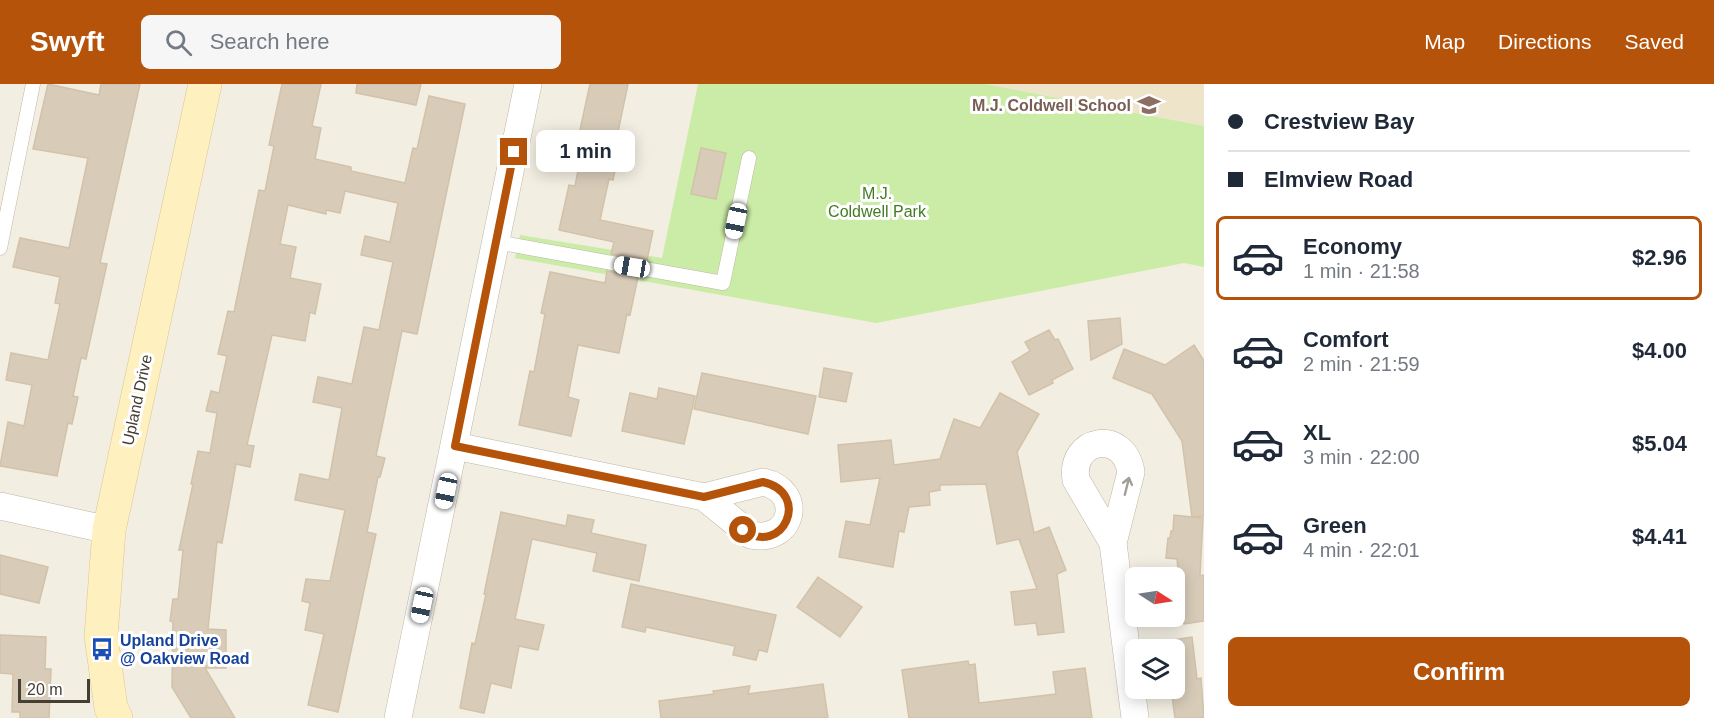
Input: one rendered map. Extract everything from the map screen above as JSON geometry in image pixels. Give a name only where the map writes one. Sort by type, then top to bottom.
[{"type":"street","name":"Upland Drive","points":[[116,718],[111,708],[101,636],[110,530],[205,84]]},
{"type":"street","points":[[398,718],[528,84]]},
{"type":"street","points":[[455,446],[704,497]]},
{"type":"street","points":[[0,506],[110,530]]},
{"type":"street","points":[[1113,543],[1136,718]]},
{"type":"lane","points":[[0,248],[33,84]]},
{"type":"lane","points":[[496,242],[723,283],[749,158]]},
{"type":"shaded area","name":"M.J. Coldwell School","points":[[985,84],[1204,84],[1204,126]]},
{"type":"green space","name":"M.J. Coldwell Park","points":[[698,84],[985,84],[1204,126],[1204,267],[1184,263],[876,323],[515,258],[520,235],[662,258]]},
{"type":"building","points":[[48,84],[99,95],[101,84],[140,84],[100,263],[107,264],[86,359],[81,358],[73,396],[78,397],[72,424],[68,423],[57,476],[0,466],[8,422],[24,426],[32,385],[6,380],[11,353],[48,360],[60,304],[55,303],[60,277],[13,267],[20,238],[69,248],[88,158],[33,149]]},
{"type":"building","points":[[282,84],[321,84],[312,126],[321,128],[315,159],[351,167],[351,171],[405,183],[413,148],[417,149],[429,96],[465,104],[417,334],[402,331],[376,456],[385,458],[380,477],[378,477],[367,532],[376,534],[338,712],[308,705],[324,634],[305,630],[310,603],[302,601],[306,579],[330,581],[345,510],[295,500],[300,474],[329,480],[342,408],[313,402],[318,377],[352,384],[364,327],[379,330],[393,262],[361,255],[365,236],[390,242],[398,203],[345,191],[340,213],[326,210],[326,214],[288,205],[280,244],[296,247],[290,278],[321,284],[315,314],[310,312],[305,341],[272,335],[247,445],[254,446],[250,467],[236,464],[222,543],[217,542],[208,629],[226,630],[226,668],[205,668],[235,718],[191,718],[172,687],[173,622],[170,621],[173,599],[178,599],[183,550],[179,550],[198,451],[210,453],[217,413],[206,411],[211,391],[219,393],[227,356],[218,354],[228,311],[234,312],[259,190],[265,191],[274,146],[269,145]]},
{"type":"building","points":[[357,84],[421,84],[416,105],[356,93]]},
{"type":"building","points":[[590,84],[628,84],[618,132],[623,133],[613,180],[609,179],[600,220],[653,231],[647,260],[611,254],[614,242],[559,230],[569,185],[575,186],[582,150],[576,148]]},
{"type":"building","points":[[701,148],[726,153],[716,199],[691,194]]},
{"type":"building","points":[[607,271],[638,277],[619,353],[578,345],[568,397],[579,400],[571,436],[519,425],[530,371],[534,372],[545,314],[541,313],[550,272],[605,283]]},
{"type":"building","points":[[1120,318],[1122,344],[1091,360],[1088,321]]},
{"type":"building","points":[[1049,330],[1055,340],[1058,339],[1073,369],[1052,380],[1053,383],[1029,395],[1012,362],[1030,351],[1025,342]]},
{"type":"building","points":[[1194,345],[1204,361],[1204,516],[1192,517],[1182,441],[1152,394],[1113,378],[1124,349],[1165,365]]},
{"type":"building","points":[[824,368],[852,373],[846,402],[819,397]]},
{"type":"building","points":[[702,373],[816,396],[808,434],[694,409]]},
{"type":"building","points":[[659,388],[695,396],[684,444],[622,431],[630,393],[657,399]]},
{"type":"building","points":[[1000,393],[1039,414],[1017,452],[1034,533],[1049,527],[1066,570],[1057,574],[1064,632],[1038,635],[1036,623],[1015,625],[1011,592],[1037,589],[1019,539],[997,544],[986,484],[940,485],[940,490],[929,492],[930,505],[909,507],[904,532],[899,531],[893,567],[839,557],[846,521],[870,525],[880,478],[841,482],[838,445],[891,440],[894,465],[940,459],[954,419],[980,428]]},
{"type":"building","points":[[501,512],[566,526],[568,515],[594,520],[591,533],[646,545],[639,581],[593,571],[597,553],[532,539],[515,619],[544,625],[538,650],[519,646],[511,688],[491,683],[484,713],[460,708],[472,643],[475,644],[486,594],[484,594]]},
{"type":"building","points":[[1174,515],[1203,518],[1200,576],[1204,575],[1204,621],[1185,624],[1185,567],[1178,567],[1177,559],[1166,558],[1168,538],[1173,531]]},
{"type":"building","points":[[0,555],[48,567],[39,603],[0,594]]},
{"type":"building","points":[[818,577],[862,607],[840,637],[797,607]]},
{"type":"building","points":[[631,584],[776,615],[767,652],[759,650],[756,660],[733,655],[735,646],[646,627],[645,632],[622,627]]},
{"type":"building","points":[[0,635],[46,637],[45,669],[51,669],[49,718],[20,718],[20,712],[12,712],[13,674],[0,673]]},
{"type":"building","points":[[1192,637],[1197,679],[1201,678],[1204,718],[1175,718],[1172,699],[1185,699],[1185,639],[1180,639]]},
{"type":"building","points":[[968,661],[969,665],[975,664],[979,703],[1056,694],[1053,672],[1085,668],[1092,718],[909,718],[902,670]]},
{"type":"building","points":[[823,684],[828,718],[661,718],[659,701],[714,694],[713,691],[750,686],[748,694]]},
{"type":"place","name":"M.J. Coldwell School","points":[[1149,105]]},
{"type":"place","name":"Upland Drive @ Oakview Road","points":[[102,649]]},
{"type":"route","points":[[514,152],[455,446],[704,497],[763,482],[773,484],[781,490],[789,506],[789,516],[785,525],[770,536],[751,535],[743,530]]}]
